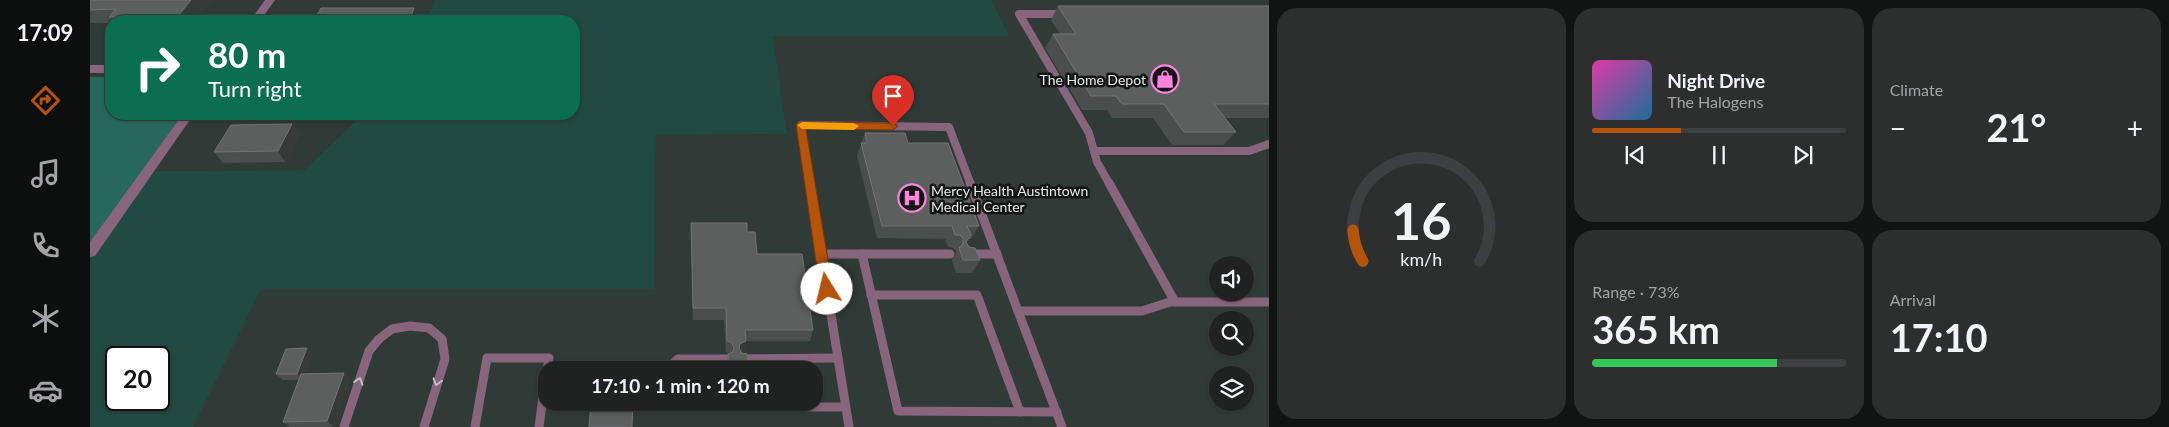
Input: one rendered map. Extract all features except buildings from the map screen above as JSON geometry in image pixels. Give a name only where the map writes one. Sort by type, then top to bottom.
[{"type":"street","points":[[259,15],[270,0]]},
{"type":"street","points":[[90,252],[185,120]]},
{"type":"lane","points":[[1077,14],[1019,14],[1089,133],[1097,162],[1175,302]]},
{"type":"lane","points":[[90,68],[105,69]]},
{"type":"lane","points":[[849,427],[801,125],[949,127],[1062,427]]},
{"type":"lane","points":[[1094,151],[1249,151],[1269,144]]},
{"type":"lane","points":[[821,254],[950,254]]},
{"type":"lane","points":[[862,254],[898,411],[1057,412]]},
{"type":"lane","points":[[965,254],[997,254]]},
{"type":"lane","points":[[871,295],[977,294],[1020,412]]},
{"type":"lane","points":[[1018,311],[1142,311],[1175,302],[1269,302]]},
{"type":"lane","points":[[344,427],[369,351],[378,339],[392,329],[410,326],[429,328],[442,339],[445,359],[424,427]]},
{"type":"lane","points":[[475,427],[487,358],[549,358],[548,361]]},
{"type":"lane","points":[[744,359],[838,358]]},
{"type":"lane","points":[[675,361],[678,359],[726,359]]},
{"type":"lane","points":[[823,407],[846,407]]},
{"type":"lane","points":[[539,427],[541,411]]},
{"type":"shaded area","points":[[90,0],[435,0],[429,15],[105,15],[105,77],[90,77]]},
{"type":"shaded area","points":[[991,0],[1269,0],[1269,427],[90,427],[90,289],[653,289],[656,135],[787,134],[773,36],[1010,36]]},
{"type":"shaded area","points":[[185,120],[357,120],[304,170],[148,171]]},
{"type":"green space","points":[[435,0],[991,0],[1010,36],[773,36],[787,134],[656,135],[654,289],[261,289],[193,427],[90,427],[90,252],[148,171],[304,170],[357,120],[580,120],[580,15],[429,15]]},
{"type":"green space","points":[[90,77],[105,77],[105,120],[185,120],[90,252]]},
{"type":"slow traffic","points":[[802,125],[854,126]]},
{"type":"place","name":"The Home Depot","points":[[1165,79]]},
{"type":"place","name":"Mercy Health Austintown Medical Center","points":[[912,198]]},
{"type":"route","points":[[827,289],[801,125],[893,126]]}]
